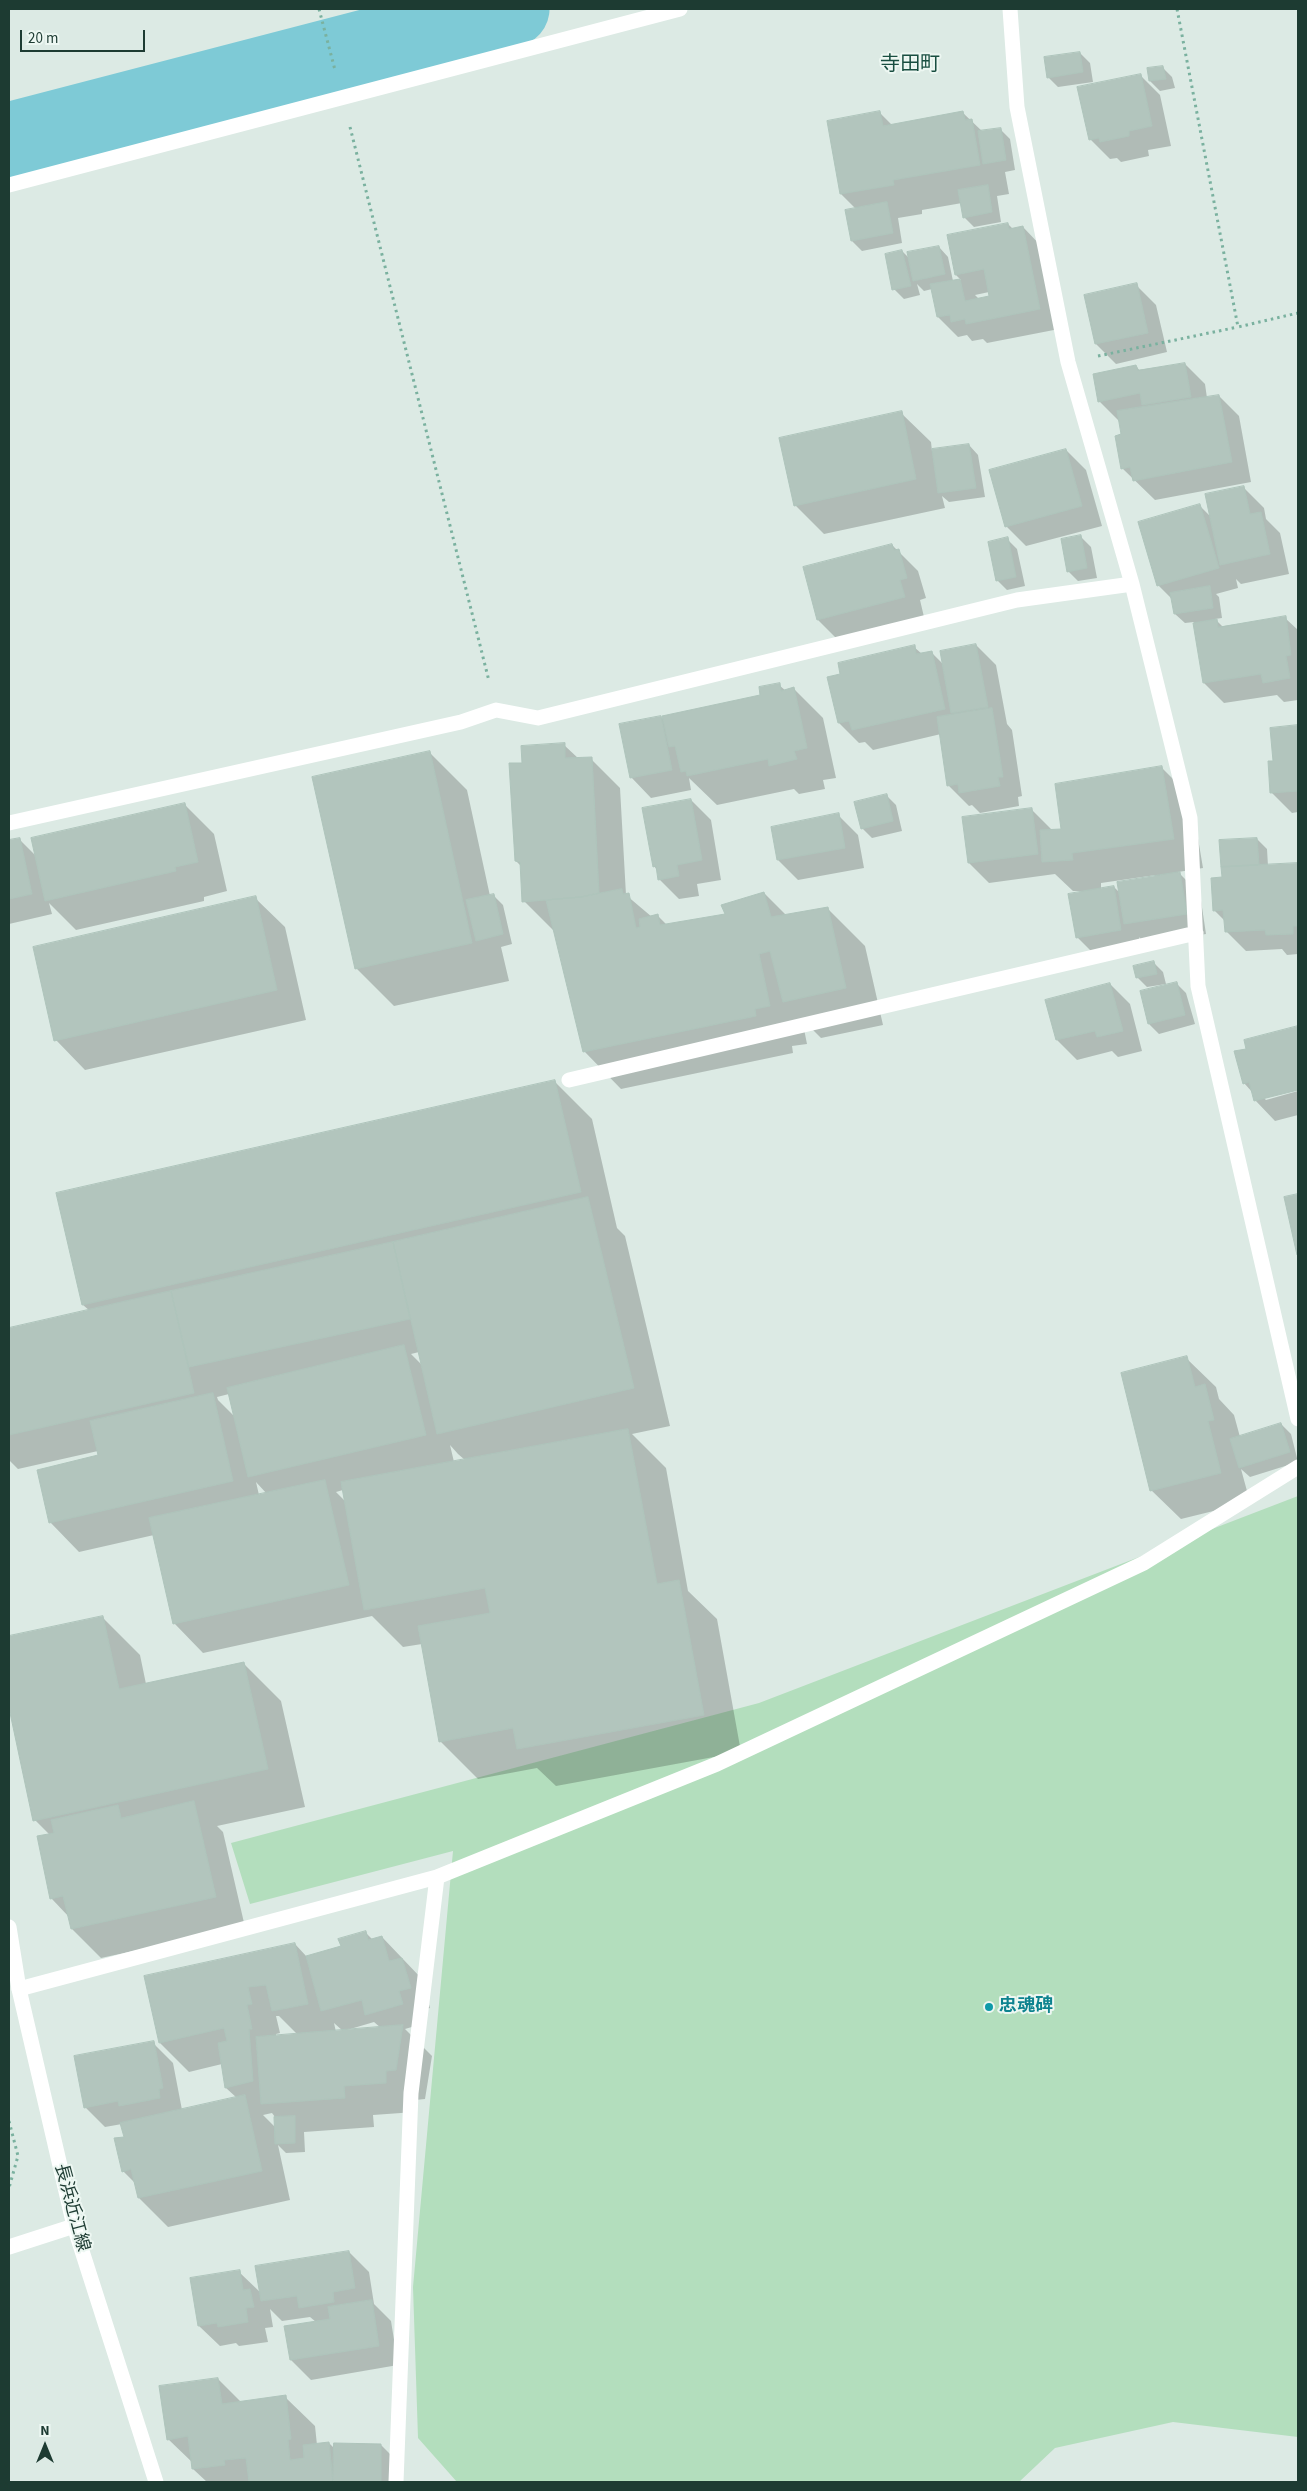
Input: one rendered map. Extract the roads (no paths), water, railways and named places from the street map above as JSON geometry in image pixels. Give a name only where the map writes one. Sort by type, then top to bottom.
[{"type":"street","points":[[9,185],[680,9]]},
{"type":"street","points":[[1010,9],[1017,107],[1068,362],[1132,584],[1190,818],[1198,986],[1298,1419]]},
{"type":"street","points":[[9,823],[452,724],[496,710],[538,718],[1017,600],[1132,584]]},
{"type":"street","points":[[570,1080],[1196,933]]},
{"type":"street","points":[[19,1989],[437,1877],[717,1764],[1135,1567],[1298,1467]]},
{"type":"street","points":[[396,2482],[411,2093],[437,1877]]},
{"type":"street","name":"長浜近江線","points":[[9,1928],[19,1989],[74,2226],[156,2482]]},
{"type":"street","points":[[9,2247],[74,2226]]},
{"type":"waterway","points":[[9,140],[512,9]]},
{"type":"place","name":"忠魂碑","points":[[989,2007]]},
{"type":"district","name":"寺田町","points":[[910,66]]}]
